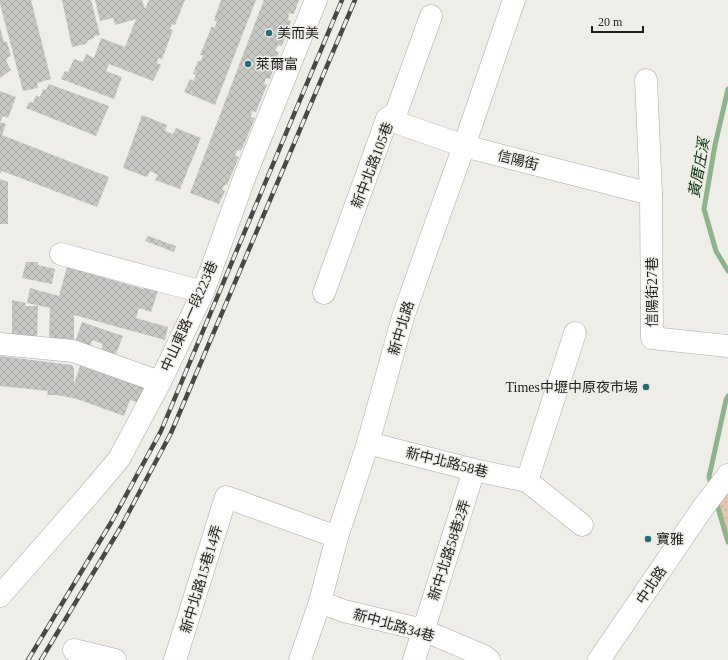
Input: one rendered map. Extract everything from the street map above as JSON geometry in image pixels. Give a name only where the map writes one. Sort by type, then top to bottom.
[{"type":"street","name":"中山東路一段223巷","points":[[0,596],[119,459],[160,382],[203,292],[244,176],[316,0]]},
{"type":"street","name":"新中北路","points":[[300,660],[320,602],[337,537],[368,443],[403,317],[514,0]]},
{"type":"street","name":"新中北路105巷","points":[[324,293],[387,119],[396,113],[431,16]]},
{"type":"street","points":[[646,80],[651,194]]},
{"type":"street","name":"信陽街","points":[[387,119],[464,146],[651,194]]},
{"type":"street","name":"信陽街27巷","points":[[651,194],[652,338],[728,346]]},
{"type":"street","points":[[61,254],[203,292]]},
{"type":"street","points":[[527,482],[575,333]]},
{"type":"street","points":[[0,344],[73,352],[160,382]]},
{"type":"street","name":"新中北路58巷","points":[[368,443],[527,482],[582,525]]},
{"type":"street","name":"新中北路58巷2弄","points":[[414,660],[474,470]]},
{"type":"street","name":"中北路","points":[[599,660],[702,509],[728,476]]},
{"type":"street","name":"新中北路15巷14弄","points":[[175,660],[226,497],[337,537]]},
{"type":"street","name":"新中北路34巷","points":[[320,602],[344,611],[423,630],[484,656],[488,660]]},
{"type":"street","points":[[74,650],[115,660]]},
{"type":"shaded area","points":[[728,478],[728,541],[713,492]]},
{"type":"building","points":[[0,0],[31,0],[51,79],[37,83],[38,88],[23,91]]},
{"type":"building","points":[[62,0],[91,0],[100,35],[94,36],[94,38],[87,41],[88,42],[85,44],[72,47]]},
{"type":"building","points":[[95,0],[142,0],[145,9],[149,0],[185,0],[175,25],[172,24],[170,29],[173,30],[162,59],[158,58],[157,63],[161,65],[153,81],[109,64],[106,71],[122,77],[114,99],[61,79],[65,71],[68,72],[74,59],[83,62],[86,54],[94,58],[101,38],[125,47],[136,19],[115,25],[113,18],[100,21]]},
{"type":"building","points":[[221,0],[256,0],[215,105],[184,92],[190,79],[193,81],[196,75],[193,74],[198,61],[201,61],[203,55],[200,55],[212,26],[214,28],[217,22],[214,20]]},
{"type":"building","points":[[264,0],[299,0],[294,14],[289,13],[288,20],[291,21],[282,46],[278,45],[275,51],[279,52],[270,79],[266,78],[264,84],[267,85],[256,112],[252,111],[251,117],[255,118],[241,151],[237,150],[235,156],[239,157],[227,185],[224,185],[222,190],[225,191],[219,204],[190,193]]},
{"type":"building","points":[[0,28],[4,42],[7,42],[11,56],[8,57],[6,61],[11,70],[0,78]]},
{"type":"building","points":[[49,84],[109,106],[96,136],[26,108],[29,102],[33,103],[36,95],[40,97],[43,89],[46,90]]},
{"type":"building","points":[[0,91],[16,97],[8,118],[3,116],[0,122]]},
{"type":"building","points":[[142,115],[167,125],[165,131],[173,134],[176,128],[201,138],[180,189],[155,180],[158,175],[150,171],[147,177],[123,168]]},
{"type":"building","points":[[0,122],[6,124],[2,135],[109,177],[97,207],[2,171],[0,174]]},
{"type":"building","points":[[0,179],[8,182],[8,224],[0,224]]},
{"type":"building","points":[[148,236],[176,246],[174,252],[145,241]]},
{"type":"building","points":[[26,262],[38,262],[38,265],[55,269],[52,284],[22,278]]},
{"type":"building","points":[[67,267],[144,289],[146,285],[159,288],[151,312],[139,308],[136,318],[168,327],[165,340],[74,315],[74,340],[49,339],[50,308],[27,303],[30,288],[59,296]]},
{"type":"building","points":[[12,300],[26,303],[25,306],[38,306],[37,339],[12,335]]},
{"type":"building","points":[[82,322],[123,336],[116,354],[101,350],[103,344],[92,340],[90,347],[75,342]]},
{"type":"building","points":[[0,356],[72,365],[74,369],[74,384],[80,366],[145,387],[140,403],[130,400],[124,416],[77,399],[57,395],[47,395],[48,391],[0,386]]},
{"type":"waterway","name":"黃厝庄溪","points":[[728,89],[715,145],[704,209],[716,251],[728,271]]},
{"type":"waterway","name":"黃厝庄溪","points":[[712,487],[709,477],[728,396]]},
{"type":"waterway","points":[[716,501],[728,542]]},
{"type":"railway","points":[[28,660],[112,521],[161,431],[342,0]]},
{"type":"railway","points":[[41,660],[122,525],[171,433],[355,0]]},
{"type":"place","name":"美而美","points":[[269,33]]},
{"type":"place","name":"萊爾富","points":[[248,64]]},
{"type":"place","name":"Times中壢中原夜市場","points":[[646,387]]},
{"type":"place","name":"寶雅","points":[[648,539]]}]
